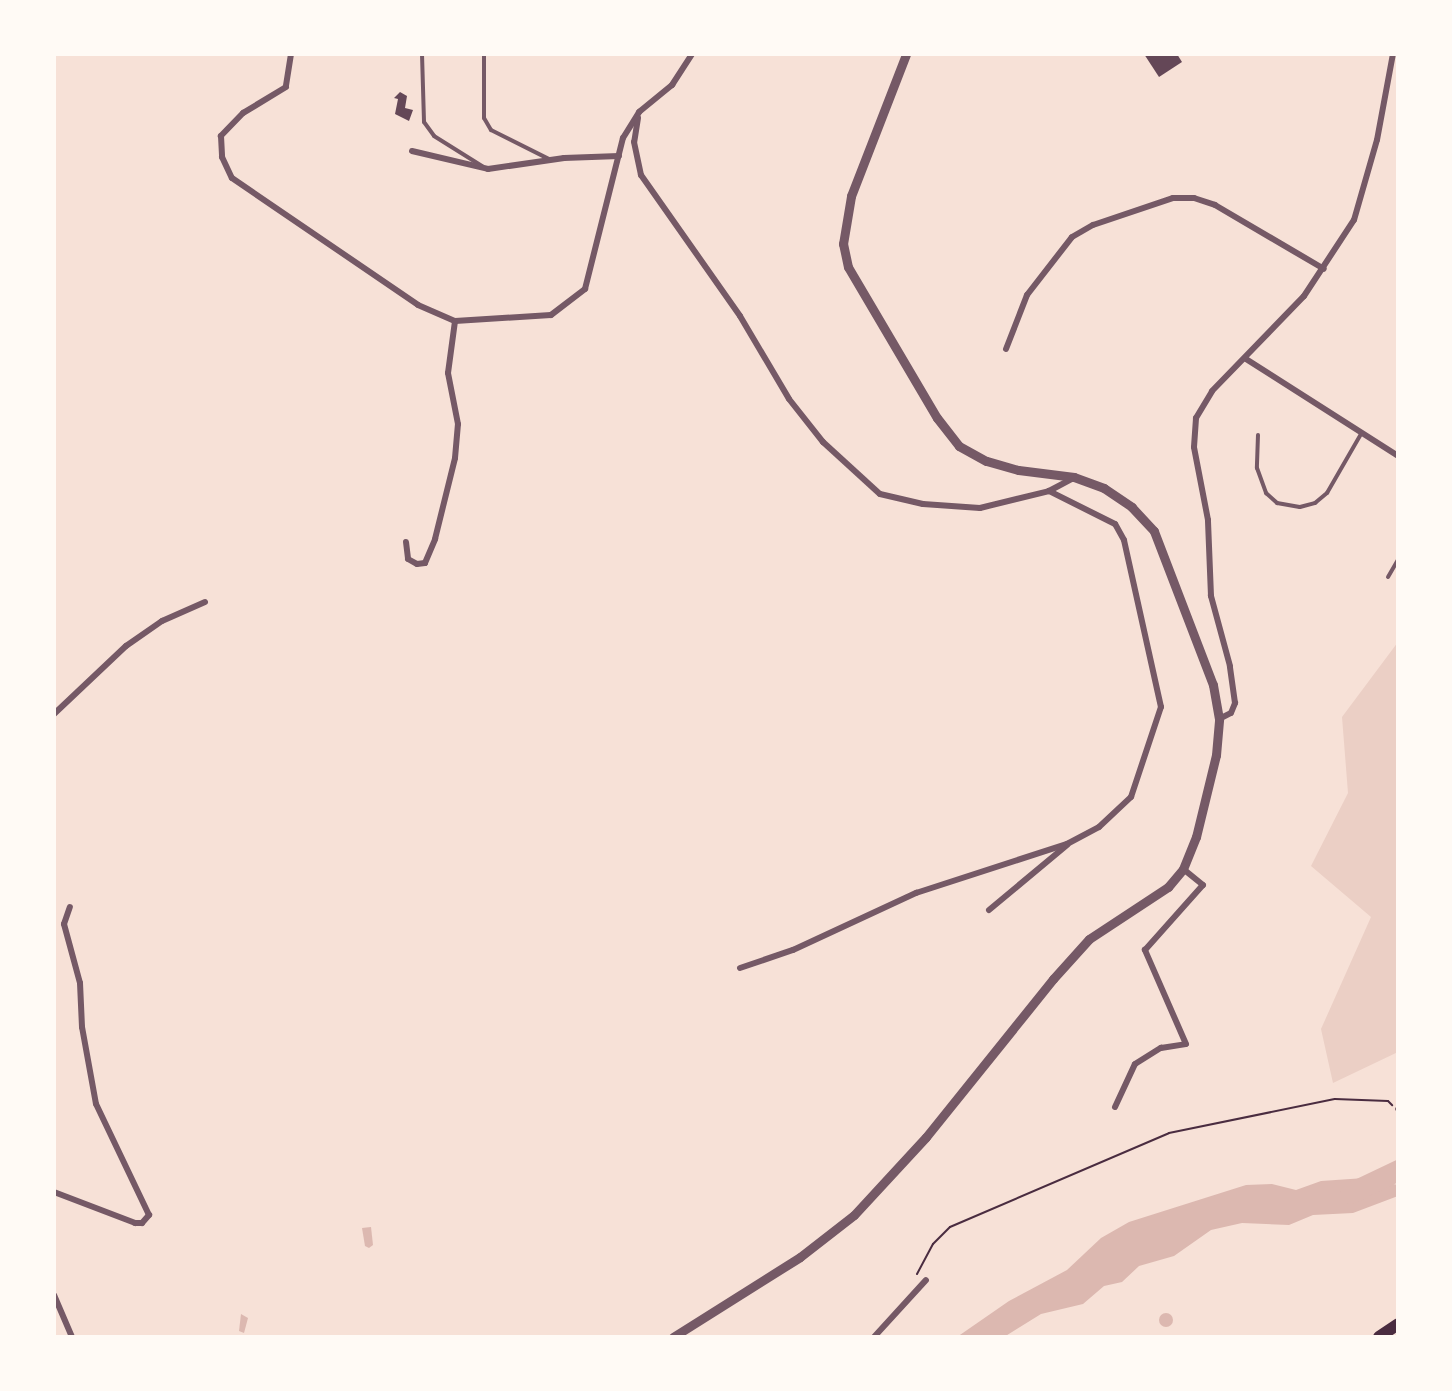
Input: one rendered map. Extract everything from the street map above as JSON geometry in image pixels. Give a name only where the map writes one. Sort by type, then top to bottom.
[{"type":"main road","points":[[1379,1337],[1398,1324]]},
{"type":"street","points":[[291,54],[286,87],[243,113],[221,136],[222,157],[232,178],[418,305],[455,321],[551,315],[585,289],[623,138],[639,112],[672,85],[692,54]]},
{"type":"street","points":[[673,1337],[800,1257],[854,1215],[974,1078],[1089,939],[1168,887],[1183,869],[1210,789],[1219,719],[1207,663],[1154,531],[1131,507],[1104,488],[1074,477],[1018,470],[986,461],[959,446],[937,418],[848,267],[843,244],[851,196],[906,54]]},
{"type":"street","points":[[1219,719],[1231,713],[1235,703],[1211,596],[1208,520],[1193,434],[1196,418],[1212,391],[1246,359],[1324,269],[1354,220],[1362,198],[1393,54]]},
{"type":"street","points":[[639,112],[633,142],[640,175],[740,316],[789,399],[823,442],[880,494],[924,504],[980,508],[1049,491],[1074,477]]},
{"type":"street","points":[[412,152],[488,170],[551,160],[619,156]]},
{"type":"street","points":[[1006,349],[1027,295],[1072,237],[1093,225],[1173,198],[1194,198],[1215,205],[1324,269]]},
{"type":"street","points":[[406,542],[408,559],[417,564],[425,562],[435,540],[455,458],[458,424],[448,373],[455,321]]},
{"type":"street","points":[[1246,359],[1360,434],[1398,456]]},
{"type":"street","points":[[740,968],[793,950],[916,893],[1067,844],[1099,827],[1131,797],[1161,707],[1124,540],[1115,524],[1049,491]]},
{"type":"street","points":[[54,714],[126,646],[172,615],[205,602]]},
{"type":"street","points":[[989,910],[1067,844]]},
{"type":"street","points":[[1115,1107],[1135,1064],[1161,1048],[1186,1044],[1145,950],[1203,885],[1183,869]]},
{"type":"street","points":[[54,1192],[130,1222],[142,1223],[149,1215],[98,1110],[81,1027],[80,983],[64,924],[70,907]]},
{"type":"street","points":[[874,1337],[926,1280]]},
{"type":"street","points":[[54,1295],[72,1337]]},
{"type":"lane","points":[[422,54],[424,122],[434,136],[488,170]]},
{"type":"lane","points":[[484,54],[484,118],[491,130],[551,160]]},
{"type":"lane","points":[[1258,435],[1257,468],[1266,493],[1277,503],[1300,507],[1315,503],[1327,493],[1360,434]]},
{"type":"lane","points":[[1388,578],[1398,560]]},
{"type":"path","points":[[916,1277],[933,1244],[950,1227],[1169,1133],[1335,1099],[1388,1101],[1397,1109]]},
{"type":"shaded area","points":[[1398,642],[1398,1052],[1333,1083],[1321,1029],[1371,917],[1311,866],[1348,793],[1342,717]]},
{"type":"shaded area","points":[[1365,1178],[1398,1185],[1398,1196],[1353,1213],[1313,1215],[1289,1225],[1242,1223],[1211,1230],[1174,1256],[1139,1266],[1122,1282],[1104,1286],[1083,1304],[1041,1314],[1004,1337],[957,1337],[1009,1301],[1067,1270],[1101,1238],[1129,1222],[1246,1185],[1272,1184],[1296,1190],[1321,1181]]},
{"type":"shaded area","points":[[371,1227],[373,1245],[369,1248],[365,1246],[362,1228]]},
{"type":"shaded area","points":[[1163,1313],[1169,1313],[1173,1320],[1169,1327],[1163,1327],[1159,1323],[1159,1317]]},
{"type":"shaded area","points":[[241,1314],[248,1318],[244,1333],[239,1331]]},
{"type":"building","points":[[1144,54],[1177,54],[1182,62],[1159,77]]},
{"type":"building","points":[[400,92],[407,96],[405,108],[413,110],[409,121],[395,114],[398,99],[394,98]]},
{"type":"waterway","points":[[1350,1193],[1398,1170]]}]
